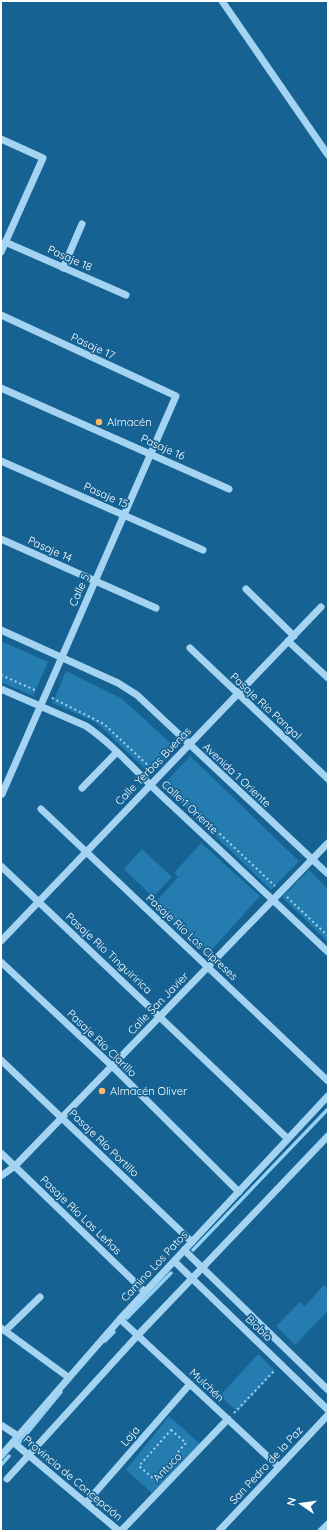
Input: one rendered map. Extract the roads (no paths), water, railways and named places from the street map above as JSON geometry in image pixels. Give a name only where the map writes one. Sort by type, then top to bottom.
[{"type":"street","points":[[222,1],[328,155]]},
{"type":"street","points":[[1,140],[43,158],[1,252]]},
{"type":"street","points":[[63,268],[82,224]]},
{"type":"street","name":"Pasaje 18","points":[[5,242],[126,295]]},
{"type":"street","name":"Pasaje 17","points":[[1,315],[176,396]]},
{"type":"street","name":"Pasaje 16","points":[[1,388],[229,489]]},
{"type":"street","name":"Calle 5","points":[[2,794],[176,396]]},
{"type":"street","name":"Pasaje 15","points":[[1,461],[203,550]]},
{"type":"street","name":"Pasaje 14","points":[[1,539],[156,608]]},
{"type":"street","points":[[246,589],[328,678]]},
{"type":"street","name":"Calle Yerbas Buenas","points":[[1,941],[322,606]]},
{"type":"street","name":"Avenida 1 Oriente","points":[[1,630],[127,688],[328,874]]},
{"type":"street","name":"Pasaje Río Pangal","points":[[190,648],[328,778]]},
{"type":"street","name":"Calle 1 Oriente","points":[[1,688],[86,726],[117,752],[150,785],[328,952]]},
{"type":"street","points":[[82,788],[117,752]]},
{"type":"street","name":"Pasaje Río Los Cipreses","points":[[40,809],[208,966],[328,1081]]},
{"type":"street","name":"Calle San Javier","points":[[1,1176],[15,1166],[328,843]]},
{"type":"street","name":"Pasaje Río Tinguiririca","points":[[1,866],[288,1139]]},
{"type":"street","name":"Pasaje Río Clarillo","points":[[1,962],[112,1066],[239,1192]]},
{"type":"street","name":"Pasaje Río Portillo","points":[[1,1060],[192,1242]]},
{"type":"street","name":"Camino Los Patos","points":[[1,1456],[68,1377],[120,1319],[328,1096]]},
{"type":"street","points":[[7,1479],[138,1335],[328,1136]]},
{"type":"street","name":"Pasaje Río Las Leñas","points":[[1,1153],[145,1292]]},
{"type":"street","name":"Biobío","points":[[184,1250],[328,1390]]},
{"type":"street","name":"Biobío","points":[[174,1261],[328,1410]]},
{"type":"street","points":[[40,1297],[3,1330],[68,1377]]},
{"type":"street","name":"Mulchén","points":[[120,1319],[279,1467]]},
{"type":"street","name":"Laja","points":[[86,1504],[190,1384]]},
{"type":"street","name":"San Pedro de la Paz","points":[[220,1531],[328,1415]]},
{"type":"street","name":"Antuco","points":[[120,1531],[228,1419]]},
{"type":"street","points":[[1,1424],[18,1436]]},
{"type":"street","name":"Provincia de Concepción","points":[[13,1442],[120,1531]]},
{"type":"street","points":[[321,1531],[328,1524]]},
{"type":"waterway","points":[[193,1250],[328,1109]]},
{"type":"waterway","points":[[127,1318],[171,1273]]},
{"type":"waterway","points":[[105,1341],[114,1332]]},
{"type":"waterway","points":[[20,1442],[61,1392]]},
{"type":"waterway","points":[[1,1465],[9,1456]]},
{"type":"place","name":"Almacén","points":[[99,422]]},
{"type":"place","name":"Almacén Oliver","points":[[102,1091]]}]
